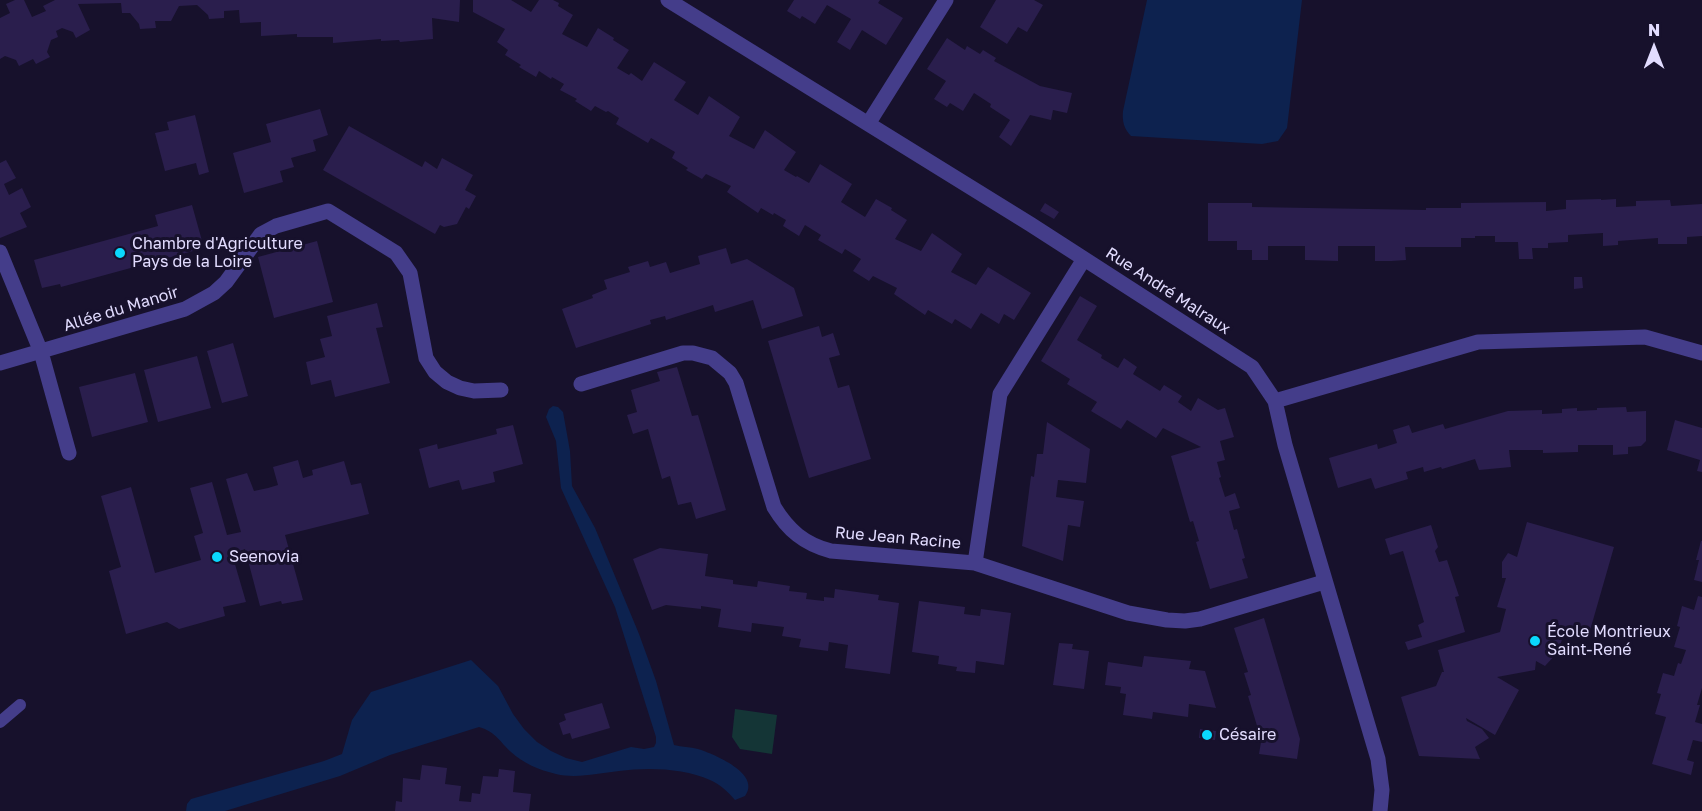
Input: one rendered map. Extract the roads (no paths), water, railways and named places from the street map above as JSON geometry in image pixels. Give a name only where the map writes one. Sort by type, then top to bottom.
[{"type":"street","name":"Rue André Malraux","points":[[668,0],[1084,259],[1252,367],[1275,400],[1284,444],[1378,759],[1382,790],[1380,811]]},
{"type":"street","points":[[868,124],[946,0]]},
{"type":"street","name":"Allée du Manoir","points":[[41,352],[185,309],[200,302],[226,282],[261,234],[276,226],[328,211],[396,253],[410,273],[426,358],[435,372],[447,382],[460,388],[474,391],[501,390]]},
{"type":"street","points":[[0,252],[41,352],[69,453]]},
{"type":"street","points":[[975,563],[1000,394],[1084,259]]},
{"type":"street","points":[[1275,400],[1478,342],[1645,337],[1702,353]]},
{"type":"street","points":[[0,363],[41,352]]},
{"type":"street","name":"Rue Jean Racine","points":[[581,384],[683,353],[712,358],[730,373],[736,383],[774,507],[783,522],[795,535],[807,543],[831,551],[975,563],[1128,613],[1185,621],[1200,620],[1324,582]]},
{"type":"lane","points":[[0,722],[20,705]]},
{"type":"water","points":[[1147,0],[1302,0],[1287,128],[1278,141],[1262,144],[1131,136],[1124,125],[1123,111]]},
{"type":"water","points":[[553,406],[563,412],[570,451],[572,486],[595,528],[639,634],[656,681],[674,745],[695,748],[734,766],[747,780],[749,788],[745,796],[735,800],[714,782],[677,771],[641,769],[580,776],[556,774],[521,760],[493,734],[479,727],[390,755],[340,776],[225,811],[186,811],[191,799],[342,754],[352,720],[371,692],[471,660],[498,686],[524,729],[537,742],[551,751],[582,762],[631,747],[644,749],[654,747],[656,737],[615,607],[561,488],[556,441],[546,417]]},
{"type":"place","name":"Chambre d'Agriculture Pays de la Loire","points":[[120,253]]},
{"type":"place","name":"Seenovia","points":[[217,557]]},
{"type":"place","name":"École Montrieux Saint-René","points":[[1535,641]]},
{"type":"place","name":"Césaire","points":[[1207,735]]}]
